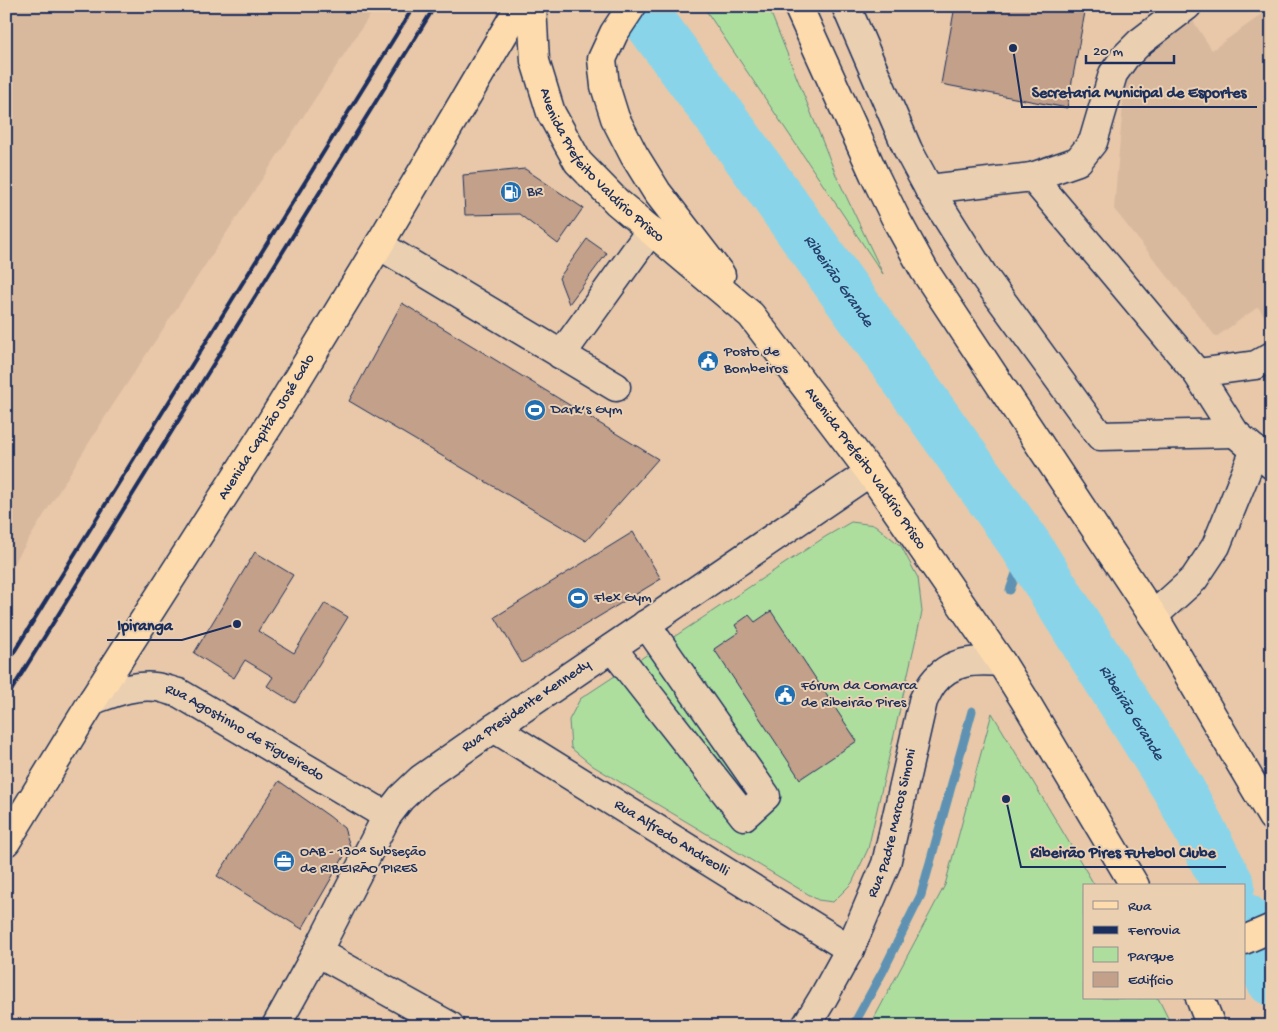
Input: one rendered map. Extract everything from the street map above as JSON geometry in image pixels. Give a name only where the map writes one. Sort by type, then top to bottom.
[{"type":"main road","name":"Avenida Capitão José Galo","points":[[6,842],[93,700],[271,422],[379,245],[520,6]]},
{"type":"main road","name":"Avenida Prefeito Valdírio Prisco","points":[[532,6],[535,61],[551,113],[578,162],[617,202],[751,314],[870,472],[1001,662],[1134,884]]},
{"type":"main road","points":[[632,6],[614,33],[602,59],[605,86],[615,118],[634,155],[657,192],[751,314]]},
{"type":"main road","points":[[798,6],[874,174],[896,220],[924,270],[1159,625],[1268,804]]},
{"type":"main road","points":[[1246,939],[1272,928]]},
{"type":"main road","points":[[1201,1000],[1211,1026]]},
{"type":"street","points":[[846,6],[908,150],[929,189],[983,275],[1100,436],[1254,449]]},
{"type":"street","points":[[929,189],[1032,177],[1078,160],[1093,142],[1113,74],[1125,57],[1140,42],[1188,6]]},
{"type":"street","points":[[1032,177],[1197,373],[1254,449]]},
{"type":"street","points":[[561,355],[651,230]]},
{"type":"street","points":[[379,245],[616,387]]},
{"type":"street","points":[[1197,373],[1256,365],[1272,356]]},
{"type":"street","points":[[1153,616],[1194,579],[1216,546],[1254,449]]},
{"type":"street","name":"Rua Presidente Kennedy","points":[[276,1026],[317,952],[387,816],[401,798],[421,779],[870,472]]},
{"type":"street","points":[[612,648],[744,816],[766,796],[646,624]]},
{"type":"street","name":"Rua Padre Marcos Simoni","points":[[806,1026],[850,949],[886,864],[923,701],[932,685],[942,673],[954,666],[977,661],[1001,662]]},
{"type":"street","name":"Rua Agostinho de Figueiredo","points":[[93,700],[134,688],[155,687],[179,693],[387,816]]},
{"type":"street","name":"Rua Alfredo Andreolli","points":[[494,728],[850,949]]},
{"type":"street","points":[[317,952],[450,1026]]},
{"type":"shaded area","points":[[6,6],[376,6],[105,417],[6,576]]},
{"type":"shaded area","points":[[1264,13],[1272,24],[1272,326],[1258,307],[1216,337],[1114,209],[1126,69],[1193,21],[1212,50]]},
{"type":"green space","points":[[703,6],[768,6],[836,175],[883,274]]},
{"type":"green space","points":[[851,522],[875,525],[901,546],[918,578],[922,612],[868,849],[852,883],[833,902],[818,900],[593,766],[571,748],[569,720],[580,699],[825,537]]},
{"type":"green space","points":[[992,713],[1094,884],[1083,884],[1083,1000],[1159,1000],[1172,1026],[870,1026],[945,885]]},
{"type":"building","points":[[955,6],[1054,6],[1085,12],[1067,108],[941,84]]},
{"type":"building","name":"BR","points":[[525,169],[583,208],[558,244],[519,214],[465,215],[463,175]]},
{"type":"building","points":[[587,239],[607,253],[569,304],[559,278]]},
{"type":"building","points":[[402,303],[658,459],[586,541],[349,401]]},
{"type":"building","name":"Flex Gym","points":[[633,532],[661,579],[522,663],[495,617]]},
{"type":"building","points":[[255,552],[293,575],[258,631],[294,653],[325,603],[348,617],[295,703],[267,686],[273,677],[245,660],[234,678],[194,653]]},
{"type":"building","name":"Fórum da Comarca de Ribeirão Pires","points":[[771,611],[857,741],[800,779],[714,649],[739,632],[735,625],[749,615],[755,622]]},
{"type":"building","name":"OAB - 130ª Subseção de RIBEIRÃO PIRES","points":[[279,781],[344,828],[350,846],[302,929],[217,876]]},
{"type":"waterway","name":"Ribeirão Grande","points":[[648,19],[730,130],[1026,546],[1179,790],[1228,884]]},
{"type":"waterway","name":"Ribeirão Grande","points":[[1010,590],[1026,546]]},
{"type":"waterway","name":"Ribeirão Grande","points":[[853,1026],[921,895],[972,711]]},
{"type":"waterway","name":"Ribeirão Grande","points":[[1246,923],[1272,980]]},
{"type":"railway","points":[[6,665],[414,6]]},
{"type":"railway","points":[[6,699],[435,6]]},
{"type":"place","name":"Secretaria Municipal de Esportes","points":[[1013,48]]},
{"type":"place","name":"BR","points":[[511,192]]},
{"type":"place","name":"Posto de Bombeiros","points":[[708,361]]},
{"type":"place","name":"Dark’s Gym","points":[[535,410]]},
{"type":"place","name":"Flex Gym","points":[[578,598]]},
{"type":"place","name":"Ipiranga","points":[[237,624]]},
{"type":"place","name":"Fórum da Comarca de Ribeirão Pires","points":[[785,695]]},
{"type":"place","name":"Ribeirão Pires Futebol Clube","points":[[1006,799]]},
{"type":"place","name":"OAB - 130ª Subseção de RIBEIRÃO PIRES","points":[[284,861]]}]
